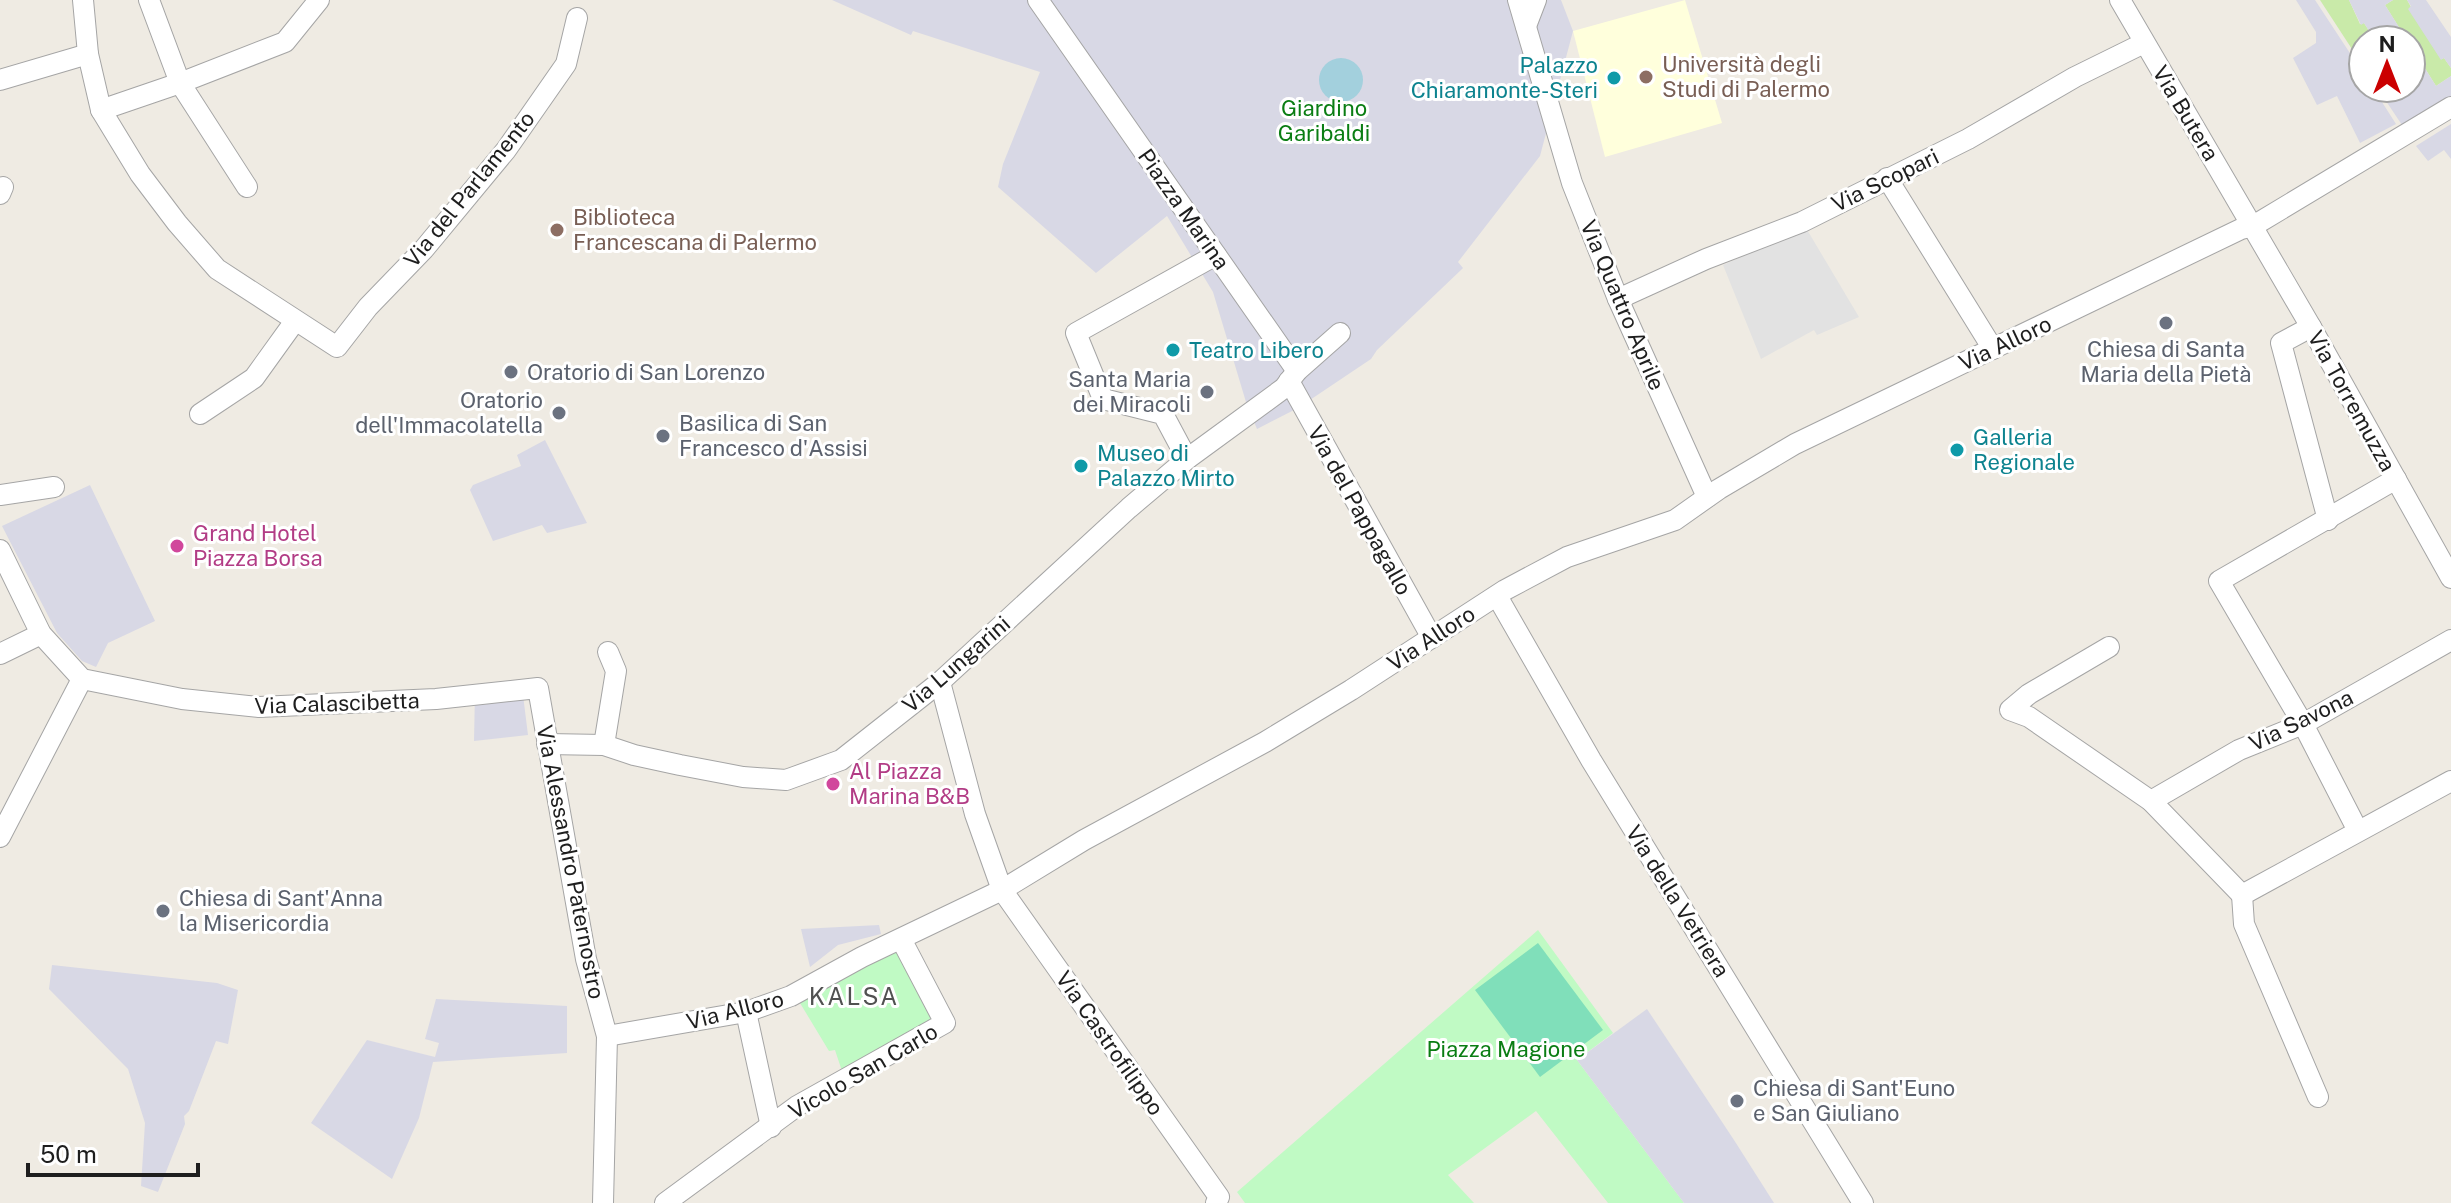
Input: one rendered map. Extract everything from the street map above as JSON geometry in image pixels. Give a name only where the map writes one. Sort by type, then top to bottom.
[{"type":"street","points":[[83,0],[88,54],[101,110],[140,174],[217,269],[295,321],[254,378],[200,414]]},
{"type":"street","points":[[149,0],[180,83],[247,187]]},
{"type":"street","points":[[101,110],[285,42],[319,0]]},
{"type":"street","name":"Piazza Marina","points":[[1038,0],[1216,255],[1293,376]]},
{"type":"street","points":[[1518,0],[1526,26]]},
{"type":"street","points":[[1526,26],[1536,0]]},
{"type":"street","name":"Via Butera","points":[[2120,0],[2253,226]]},
{"type":"street","name":"Via del Parlamento","points":[[295,321],[337,347],[368,307],[424,249],[506,150],[566,64],[577,18]]},
{"type":"street","name":"Via Quattro Aprile","points":[[1526,26],[1572,183],[1618,299],[1707,497]]},
{"type":"street","name":"Via Scopari","points":[[1618,299],[1706,259],[1802,222],[1968,139],[2075,77],[2144,43]]},
{"type":"street","points":[[0,80],[88,54]]},
{"type":"street","name":"Via Alloro","points":[[607,1036],[746,1012],[791,996],[1002,890],[1084,840],[1265,742],[1497,596],[1567,557],[1675,520],[1795,444],[1908,391],[1936,374],[2253,226],[2451,107]]},
{"type":"street","points":[[1887,178],[1993,349]]},
{"type":"street","name":"Via Torremuzza","points":[[2253,226],[2451,578]]},
{"type":"street","points":[[1187,459],[1163,414],[1103,399],[1076,333],[1216,255]]},
{"type":"street","points":[[2311,327],[2281,343],[2328,520]]},
{"type":"street","points":[[1293,376],[1340,333]]},
{"type":"street","name":"Via Lungarini","points":[[547,744],[604,745],[680,765],[743,777],[786,780],[841,760],[940,682],[1118,517],[1187,459],[1284,388],[1293,376]]},
{"type":"street","name":"Via del Pappagallo","points":[[1293,376],[1432,638]]},
{"type":"street","points":[[2358,831],[2303,724],[2219,581],[2396,479]]},
{"type":"street","points":[[0,495],[54,487]]},
{"type":"street","points":[[0,550],[41,634],[82,679],[0,837]]},
{"type":"street","name":"Via della Vetriera","points":[[1497,596],[1591,760],[1863,1203]]},
{"type":"street","points":[[0,654],[41,634]]},
{"type":"street","name":"Via Savona","points":[[2151,801],[2239,750],[2303,724],[2451,640]]},
{"type":"street","points":[[2109,647],[2029,694],[2010,710],[2029,717],[2151,801],[2242,895],[2244,924],[2318,1097]]},
{"type":"street","points":[[604,745],[616,671],[608,652]]},
{"type":"street","name":"Via Calascibetta","points":[[82,679],[146,692],[259,707],[481,695],[538,688]]},
{"type":"street","name":"Via Castrofilippo","points":[[940,682],[975,814],[1002,890],[1218,1200]]},
{"type":"street","name":"Via Alessandro Paternostro","points":[[538,688],[586,959],[607,1036],[603,1203]]},
{"type":"street","points":[[2242,895],[2451,781]]},
{"type":"street","name":"Vicolo San Carlo","points":[[665,1203],[797,1106],[945,1023],[901,939]]},
{"type":"street","points":[[746,1012],[771,1127]]},
{"type":"shaded area","points":[[832,0],[1561,0],[1573,31],[1540,156],[1458,262],[1463,268],[1371,359],[1298,408],[1257,429],[1213,292],[1167,216],[1096,273],[998,187],[1003,164],[1040,72],[913,31],[911,35]]},
{"type":"shaded area","name":"Università degli Studi di Palermo","points":[[1685,0],[1722,123],[1605,157],[1573,31]]},
{"type":"shaded area","points":[[2296,0],[2315,0],[2347,49],[2347,104],[2383,104],[2396,124],[2360,143],[2337,96],[2317,105],[2293,58],[2316,43],[2316,32]]},
{"type":"shaded area","points":[[2349,0],[2393,0],[2385,5],[2397,24],[2361,24]]},
{"type":"shaded area","points":[[2407,0],[2426,0],[2451,37],[2451,68],[2444,58],[2441,60],[2427,38],[2427,24],[2418,24],[2408,9],[2411,6]]},
{"type":"shaded area","points":[[2427,72],[2436,86],[2451,76],[2451,96],[2402,125],[2388,104],[2427,104]]},
{"type":"shaded area","points":[[2451,124],[2451,159],[2444,150],[2428,161],[2416,146]]},
{"type":"shaded area","points":[[1806,228],[1859,317],[1817,335],[1814,330],[1761,359],[1723,265]]},
{"type":"shaded area","points":[[545,440],[587,523],[547,533],[542,525],[493,541],[470,490],[473,485],[521,466],[517,455]]},
{"type":"shaded area","points":[[90,485],[155,621],[108,643],[96,667],[82,661],[57,633],[2,526]]},
{"type":"shaded area","points":[[522,687],[528,735],[474,741],[475,692]]},
{"type":"shaded area","points":[[879,925],[881,934],[838,945],[810,967],[801,929]]},
{"type":"shaded area","points":[[52,965],[217,983],[238,990],[228,1044],[216,1041],[189,1111],[184,1116],[185,1124],[158,1192],[141,1186],[145,1123],[128,1069],[49,989]]},
{"type":"shaded area","points":[[436,999],[567,1006],[567,1053],[433,1062],[419,1118],[392,1179],[311,1123],[367,1040],[435,1057],[439,1043],[425,1039]]},
{"type":"shaded area","points":[[1647,1009],[1774,1203],[1684,1203],[1577,1060]]},
{"type":"green space","points":[[2320,0],[2349,0],[2360,24],[2347,24],[2347,41]]},
{"type":"green space","points":[[2393,0],[2407,0],[2419,24],[2397,24],[2385,5]]},
{"type":"green space","points":[[2427,37],[2451,68],[2451,76],[2436,86],[2427,72]]},
{"type":"green space","name":"Piazza Magione","points":[[1538,930],[1613,1033],[1577,1060],[1684,1203],[1608,1203],[1536,1111],[1448,1175],[1474,1203],[1245,1203],[1237,1192]]},
{"type":"green space","points":[[1538,943],[1603,1030],[1540,1077],[1475,990]]},
{"type":"green space","points":[[902,947],[942,1022],[843,1074],[835,1050],[829,1051],[800,1003]]},
{"type":"water","points":[[1341,58],[1357,64],[1363,80],[1357,96],[1341,102],[1325,96],[1319,80],[1325,64]]},
{"type":"place","name":"Università degli Studi di Palermo","points":[[1646,77]]},
{"type":"place","name":"Palazzo Chiaramonte-Steri","points":[[1614,78]]},
{"type":"place","name":"Biblioteca Francescana di Palermo","points":[[557,230]]},
{"type":"place","name":"Chiesa di Santa Maria della Pietà","points":[[2166,323]]},
{"type":"place","name":"Teatro Libero","points":[[1173,350]]},
{"type":"place","name":"Oratorio di San Lorenzo","points":[[511,372]]},
{"type":"place","name":"Santa Maria dei Miracoli","points":[[1207,392]]},
{"type":"place","name":"Oratorio dell'Immacolatella","points":[[559,413]]},
{"type":"place","name":"Basilica di San Francesco d'Assisi","points":[[663,436]]},
{"type":"place","name":"Galleria Regionale","points":[[1957,450]]},
{"type":"place","name":"Museo di Palazzo Mirto","points":[[1081,466]]},
{"type":"place","name":"Grand Hotel Piazza Borsa","points":[[177,546]]},
{"type":"place","name":"Al Piazza Marina B&B","points":[[833,784]]},
{"type":"place","name":"Chiesa di Sant'Anna la Misericordia","points":[[163,911]]},
{"type":"place","name":"Chiesa di Sant'Euno e San Giuliano","points":[[1737,1101]]},
{"type":"district","name":"KALSA","points":[[854,997]]},
{"type":"park label","name":"Giardino Garibaldi","points":[[1324,120]]}]
